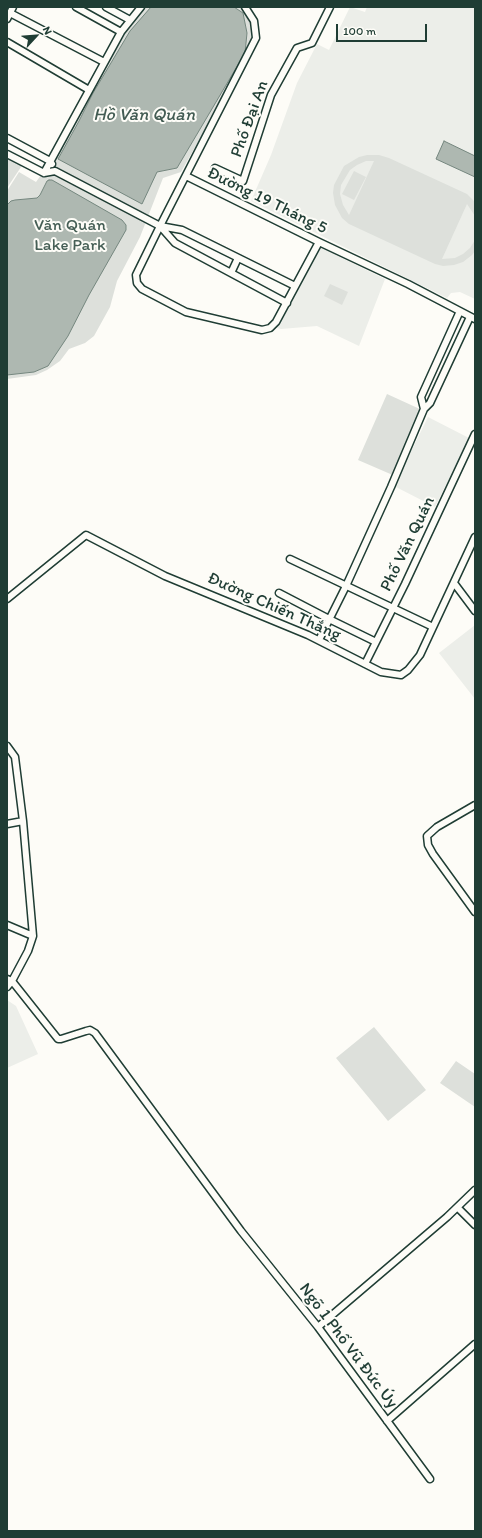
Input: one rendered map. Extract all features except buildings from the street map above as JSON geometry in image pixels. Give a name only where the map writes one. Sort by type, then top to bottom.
[{"type":"street","points":[[13,7],[9,16],[104,62]]},
{"type":"street","points":[[76,7],[121,32]]},
{"type":"street","points":[[106,7],[130,20]]},
{"type":"street","points":[[44,173],[121,32],[141,7]]},
{"type":"street","name":"Đường 19 Tháng 5","points":[[245,7],[254,21],[256,38],[160,226],[136,275],[136,283],[142,289],[186,312],[262,330],[270,328],[276,322],[319,242]]},
{"type":"street","name":"Phố Đại An","points":[[215,168],[243,181],[271,95],[297,48],[312,43],[330,7]]},
{"type":"street","points":[[7,42],[89,90]]},
{"type":"street","points":[[7,138],[50,161],[55,171],[139,216],[160,226],[182,230],[295,286]]},
{"type":"street","points":[[7,154],[44,173],[55,171]]},
{"type":"street","name":"Đường 19 Tháng 5","points":[[186,176],[319,242],[402,281],[473,318]]},
{"type":"street","points":[[160,226],[174,243],[287,303]]},
{"type":"street","points":[[230,273],[238,258]]},
{"type":"street","points":[[424,409],[421,397],[460,311]]},
{"type":"street","points":[[319,640],[346,586],[391,487],[424,409],[430,403],[473,318]]},
{"type":"street","name":"Phố Văn Quán","points":[[365,664],[475,434]]},
{"type":"street","name":"Đường Chiến Thắng","points":[[7,599],[86,535],[165,576],[319,640],[381,672],[401,675],[420,655],[475,537]]},
{"type":"street","points":[[290,559],[433,627]]},
{"type":"street","points":[[454,583],[475,611]]},
{"type":"street","points":[[279,593],[376,642]]},
{"type":"street","points":[[7,746],[15,757],[23,821],[33,936],[28,951],[9,980],[7,988]]},
{"type":"street","points":[[475,806],[437,827],[427,836],[428,845],[433,854],[475,912]]},
{"type":"street","points":[[7,824],[23,821]]},
{"type":"street","points":[[7,925],[33,936]]},
{"type":"street","name":"Ngõ 1 Phố Vũ Đức Úy","points":[[9,980],[58,1039],[90,1030],[95,1033],[241,1231],[318,1327],[430,1479]]},
{"type":"street","points":[[318,1327],[458,1208],[475,1190]]},
{"type":"street","points":[[458,1208],[475,1225]]},
{"type":"street","points":[[387,1421],[475,1344]]},
{"type":"shaded area","points":[[350,7],[365,12],[367,7],[475,7],[475,299],[460,292],[451,293],[447,298],[251,201],[271,155],[297,83],[317,44],[329,50]]},
{"type":"shaded area","points":[[319,247],[385,279],[359,346],[317,326],[277,328]]},
{"type":"shaded area","points":[[428,417],[469,438],[435,507],[394,486]]},
{"type":"shaded area","points":[[475,625],[475,699],[439,653]]},
{"type":"shaded area","points":[[7,1000],[16,1006],[38,1054],[7,1068]]},
{"type":"green space","name":"Văn Quán Lake Park","points":[[142,7],[244,7],[253,21],[254,43],[181,172],[163,178],[140,237],[117,281],[110,307],[94,336],[85,343],[69,349],[60,361],[47,370],[36,375],[7,379],[7,191],[19,172],[36,182],[41,175],[48,172],[54,174],[52,160],[125,29]]},
{"type":"green space","points":[[379,155],[389,158],[467,194],[474,201],[475,216],[467,204],[442,259],[455,258],[463,254],[470,248],[475,240],[475,251],[472,255],[463,262],[454,265],[443,266],[435,264],[349,224],[342,218],[335,205],[333,193],[334,185],[344,166],[359,157]],"holes":[[[366,161],[374,161],[349,215],[343,205],[340,194],[341,185],[350,170]]]},
{"type":"green space","points":[[7,156],[23,164],[7,188]]},
{"type":"green space","points":[[354,171],[366,177],[354,200],[342,194]]},
{"type":"green space","points":[[330,284],[348,292],[342,305],[324,296]]},
{"type":"green space","points":[[387,394],[422,410],[395,476],[358,460]]},
{"type":"green space","points":[[374,1027],[426,1090],[388,1121],[336,1058]]},
{"type":"green space","points":[[456,1061],[475,1074],[475,1107],[440,1083]]},
{"type":"water","name":"Hồ Văn Quán","points":[[151,7],[234,7],[243,13],[247,33],[245,53],[177,168],[157,172],[142,204],[58,159],[93,93],[130,31]]},
{"type":"water","points":[[444,141],[475,156],[475,177],[436,159]]},
{"type":"water","points":[[49,180],[52,180],[122,220],[126,225],[126,230],[89,295],[68,336],[48,366],[34,372],[7,375],[7,205],[11,201],[15,200],[37,198]]}]
